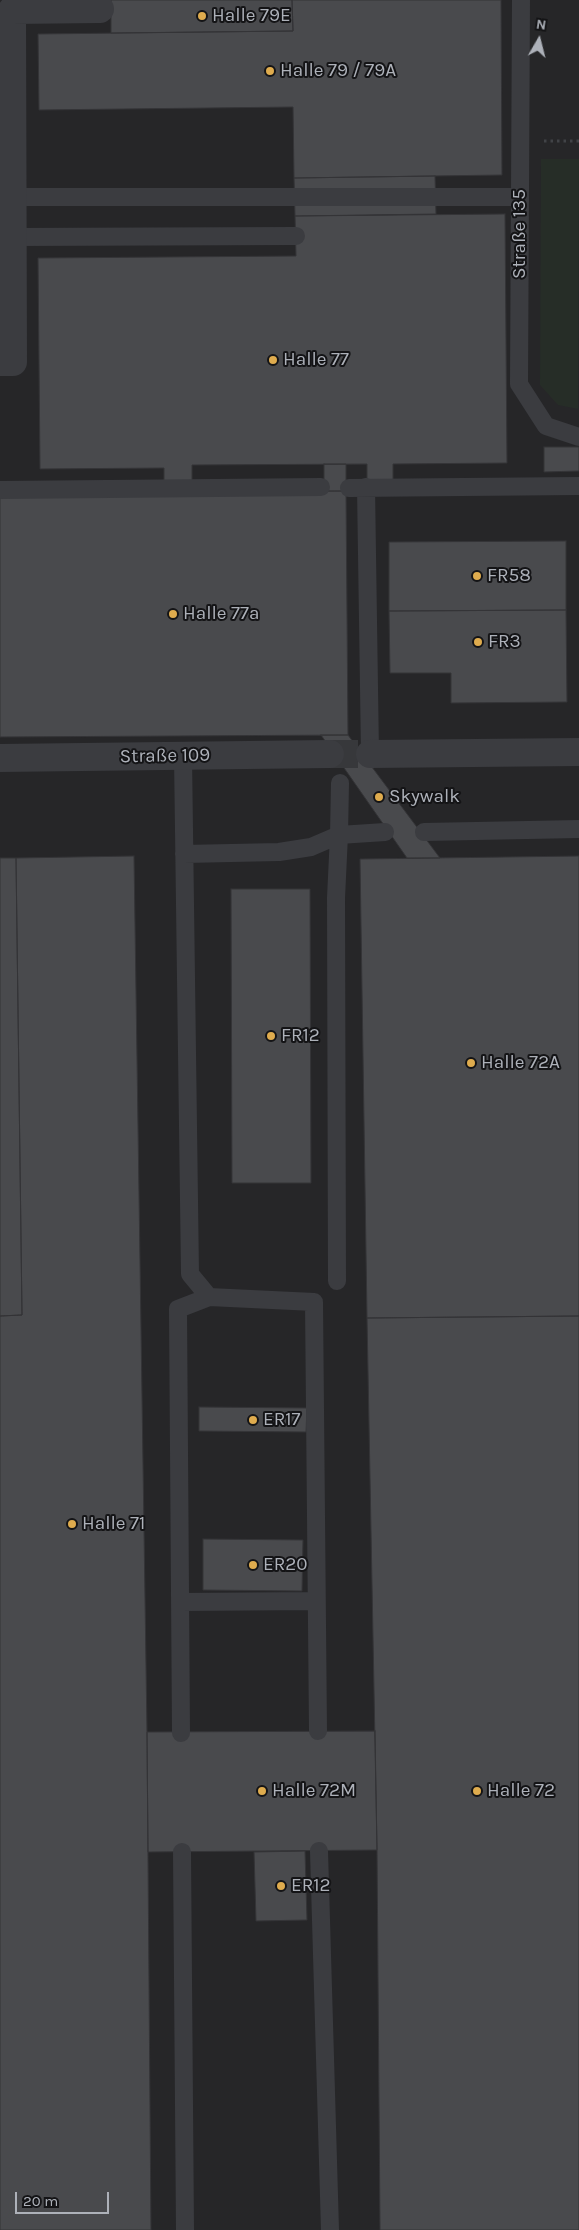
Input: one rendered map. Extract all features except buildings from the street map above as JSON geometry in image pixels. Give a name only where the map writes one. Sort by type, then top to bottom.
[{"type":"street","points":[[0,362],[13,362],[13,237],[6,197],[12,10],[100,9]]},
{"type":"street","points":[[370,754],[579,752]]},
{"type":"street","name":"Straße 109","points":[[0,758],[330,754]]},
{"type":"lane","name":"Straße 135","points":[[521,0],[519,384],[546,426],[579,437]]},
{"type":"lane","points":[[6,197],[520,197]]},
{"type":"lane","points":[[13,237],[296,236]]},
{"type":"lane","points":[[370,754],[358,487],[579,486]]},
{"type":"lane","points":[[0,490],[321,487]]},
{"type":"lane","points":[[183,756],[190,1274],[208,1297]]},
{"type":"lane","points":[[337,1281],[336,898],[340,783]]},
{"type":"lane","points":[[424,832],[579,829]]},
{"type":"lane","points":[[184,854],[279,852],[311,847],[339,835],[385,832]]},
{"type":"lane","points":[[181,1732],[178,1310],[208,1297],[314,1302],[318,1731]]},
{"type":"lane","points":[[180,1602],[316,1601]]},
{"type":"lane","points":[[319,1851],[330,2230]]},
{"type":"lane","points":[[182,1852],[185,2230]]},
{"type":"path","points":[[520,142],[579,140]]},
{"type":"shaded area","points":[[0,0],[579,0],[579,2230],[0,2230]]},
{"type":"shaded area","points":[[541,159],[579,159],[578,409],[558,405],[540,385]]},
{"type":"tunnel","points":[[330,754],[370,754]]},
{"type":"place","name":"Halle 79E","points":[[202,16]]},
{"type":"place","name":"Halle 79 / 79A","points":[[270,71]]},
{"type":"place","name":"Halle 77","points":[[273,360]]},
{"type":"place","name":"FR58","points":[[477,576]]},
{"type":"place","name":"Halle 77a","points":[[173,614]]},
{"type":"place","name":"FR3","points":[[478,642]]},
{"type":"place","name":"Skywalk","points":[[379,797]]},
{"type":"place","name":"FR12","points":[[271,1036]]},
{"type":"place","name":"Halle 72A","points":[[471,1063]]},
{"type":"place","name":"ER17","points":[[253,1420]]},
{"type":"place","name":"Halle 71","points":[[72,1524]]},
{"type":"place","name":"ER20","points":[[253,1565]]},
{"type":"place","name":"Halle 72M","points":[[262,1791]]},
{"type":"place","name":"Halle 72","points":[[477,1791]]},
{"type":"place","name":"ER12","points":[[281,1886]]}]
